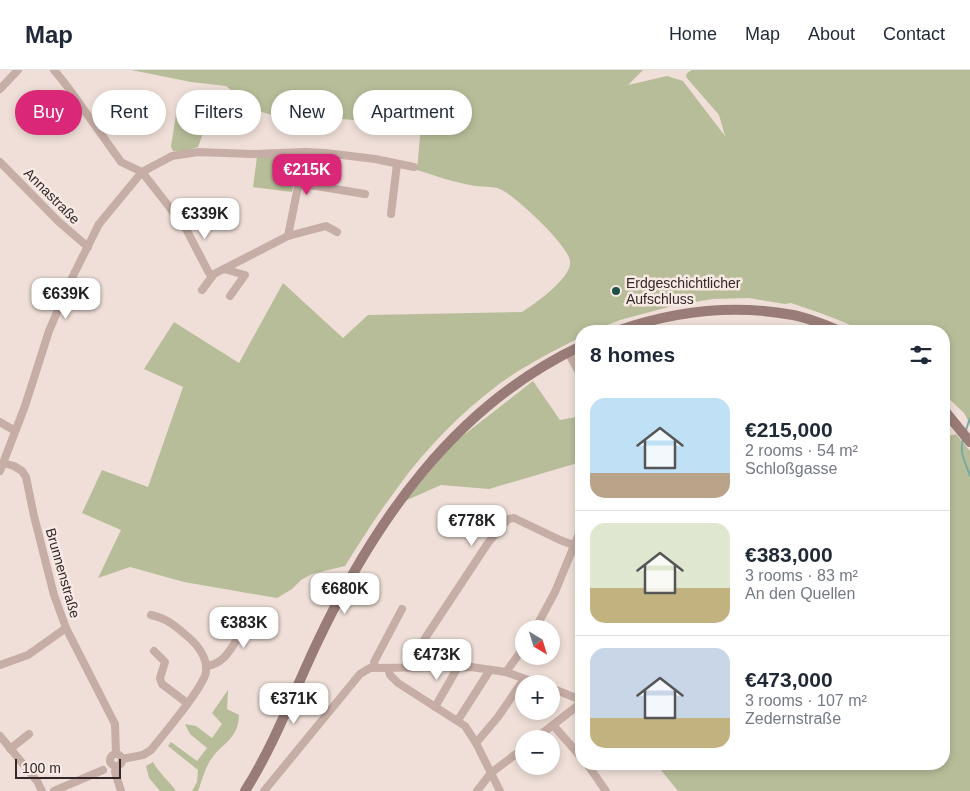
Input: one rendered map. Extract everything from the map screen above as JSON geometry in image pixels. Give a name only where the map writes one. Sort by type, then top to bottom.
[{"type":"main road","points":[[636,325],[659,318],[695,312],[746,309],[794,316],[822,325]]},
{"type":"main road","points":[[245,791],[272,743],[334,609],[359,562],[392,510],[437,455],[465,425],[513,386],[575,349]]},
{"type":"main road","points":[[950,417],[969,441]]},
{"type":"street","points":[[0,89],[18,70]]},
{"type":"street","points":[[54,70],[72,92],[121,162],[142,172],[185,227],[209,274],[212,276]]},
{"type":"street","points":[[0,471],[49,331],[69,284],[99,224],[142,172],[172,156],[198,152],[252,154],[305,152],[352,156],[414,167]]},
{"type":"street","points":[[288,236],[305,152]]},
{"type":"street","name":"Annastraße","points":[[0,162],[59,222],[88,247]]},
{"type":"street","points":[[391,214],[396,164]]},
{"type":"street","points":[[298,183],[365,194]]},
{"type":"street","points":[[202,290],[212,276],[288,236],[326,226],[337,232]]},
{"type":"street","points":[[224,269],[245,275],[230,296]]},
{"type":"street","points":[[568,352],[575,365]]},
{"type":"street","points":[[0,422],[15,431]]},
{"type":"street","name":"Brunnenstraße","points":[[3,463],[14,466],[22,471],[26,477],[54,595],[66,628],[116,724],[119,756],[113,755],[110,759],[112,764],[116,766],[115,772],[121,791]]},
{"type":"street","points":[[406,667],[488,543],[508,520],[514,518],[575,546]]},
{"type":"street","points":[[540,620],[575,553]]},
{"type":"street","points":[[375,667],[374,662],[402,609]]},
{"type":"street","points":[[119,756],[143,755],[151,750],[204,678],[206,666],[195,642],[165,618],[151,615]]},
{"type":"street","points":[[206,666],[214,665],[222,660],[239,636],[222,621]]},
{"type":"street","points":[[0,665],[28,655],[66,628]]},
{"type":"street","points":[[154,651],[164,662],[160,678],[162,684],[187,703]]},
{"type":"street","points":[[506,672],[515,660]]},
{"type":"street","points":[[264,791],[365,670],[375,667],[471,667],[506,672],[515,676]]},
{"type":"street","points":[[435,707],[458,667]]},
{"type":"street","points":[[388,668],[390,675],[398,683],[458,720],[470,732],[500,791]]},
{"type":"street","points":[[458,720],[490,670]]},
{"type":"street","points":[[476,743],[498,717],[515,692]]},
{"type":"street","points":[[560,692],[575,699]]},
{"type":"street","points":[[547,730],[575,707]]},
{"type":"street","points":[[553,725],[575,750]]},
{"type":"street","points":[[10,749],[29,734]]},
{"type":"street","points":[[0,738],[37,781],[42,791]]},
{"type":"street","points":[[477,791],[491,773],[515,755]]},
{"type":"street","points":[[54,791],[103,770]]},
{"type":"street","points":[[591,770],[606,791]]},
{"type":"green space","points":[[131,70],[643,70],[628,85],[667,76],[683,81],[725,136],[719,115],[686,77],[687,73],[692,70],[970,70],[970,424],[964,413],[950,400],[950,325],[850,325],[791,303],[785,304],[749,298],[713,299],[676,305],[607,325],[575,325],[575,340],[549,353],[499,384],[458,419],[420,459],[384,506],[345,566],[312,574],[277,598],[184,582],[130,567],[98,578],[121,530],[82,513],[102,470],[148,487],[183,387],[144,369],[174,322],[239,363],[283,283],[343,338],[368,315],[522,312],[552,290],[566,275],[569,267],[570,261],[567,254],[551,233],[509,194],[493,187],[461,183],[417,170],[420,135],[472,135],[472,90],[353,90],[353,120],[343,119],[343,90],[271,90],[271,115],[261,112],[261,90],[231,90],[226,86],[191,82]]},
{"type":"green space","points":[[176,114],[176,135],[202,135],[198,147],[186,151],[173,151],[171,147]]},
{"type":"green space","points":[[294,154],[298,158],[292,192],[253,187],[257,157]]},
{"type":"green space","points":[[533,381],[560,420],[575,417],[575,464],[489,489],[441,485],[405,501],[452,444]]},
{"type":"green space","points":[[956,434],[970,451],[970,791],[678,791],[661,770],[950,770],[950,436]]},
{"type":"green space","points":[[228,690],[227,709],[239,715],[236,730],[210,762],[198,791],[192,791],[197,782],[198,770],[168,746],[171,742],[197,761],[207,748],[190,734],[185,724],[196,726],[212,738],[222,724],[212,713]]},
{"type":"green space","points":[[153,762],[176,791],[160,791],[149,778],[146,766]]},
{"type":"waterway","points":[[966,430],[970,418]]},
{"type":"waterway","points":[[963,440],[962,454],[970,476]]},
{"type":"place","name":"Erdgeschichtlicher Aufschluss","points":[[616,291]]}]
